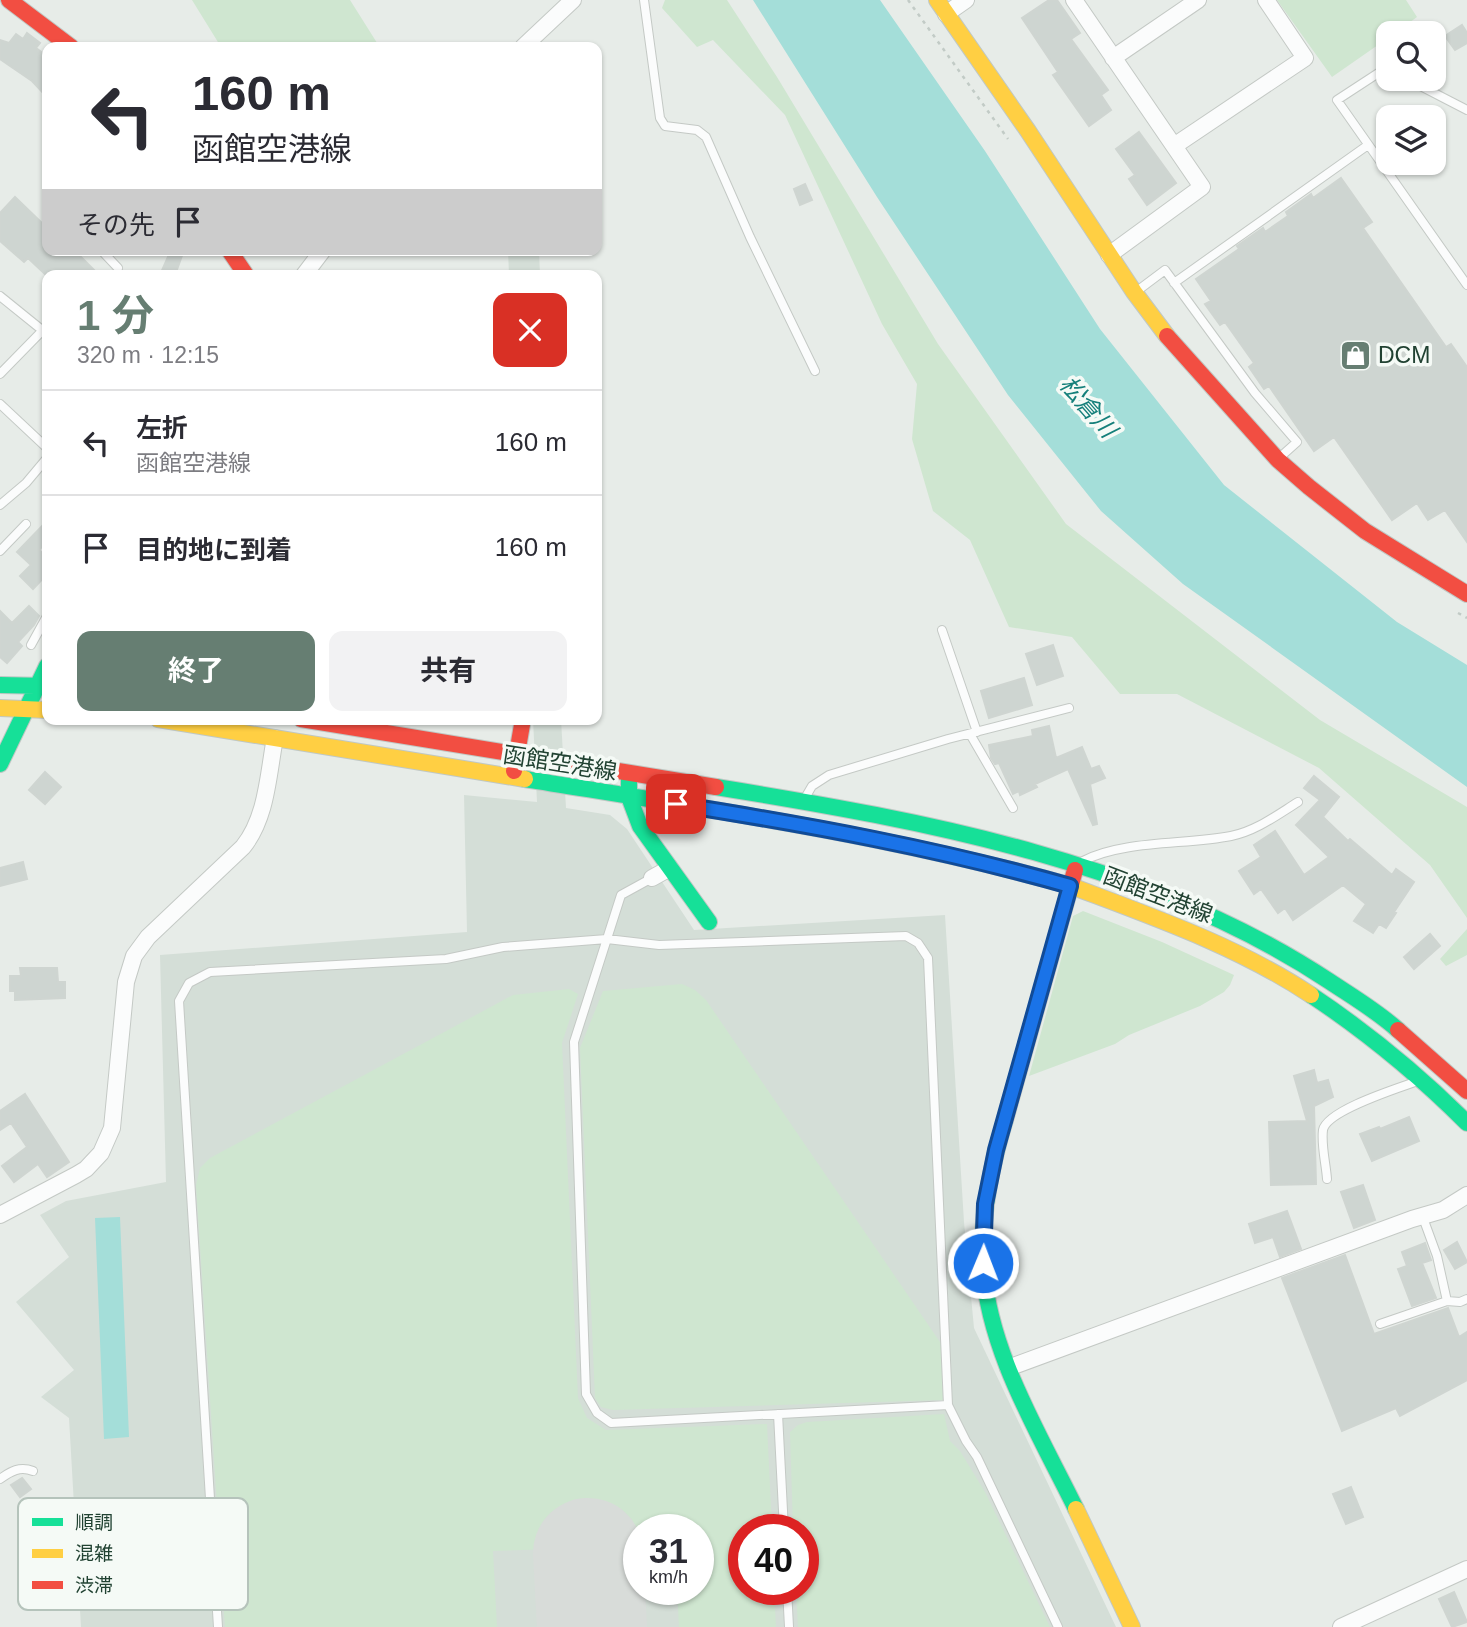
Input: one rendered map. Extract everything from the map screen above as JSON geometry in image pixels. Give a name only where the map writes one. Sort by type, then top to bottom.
[{"type":"main road","points":[[9,0],[64,42]]},
{"type":"main road","points":[[942,7],[1134,292],[1178,351],[1278,460],[1364,531],[1467,594]]},
{"type":"main road","points":[[0,685],[42,686]]},
{"type":"main road","points":[[0,764],[25,708],[42,686]]},
{"type":"main road","points":[[0,708],[42,710]]},
{"type":"main road","name":"函館空港線","points":[[202,725],[267,734],[513,779],[795,823],[936,851],[1070,886],[1161,919],[1246,958],[1332,1007],[1423,1079],[1467,1124]]},
{"type":"main road","name":"函館空港線","points":[[337,725],[803,802],[939,828],[1077,864],[1186,904],[1285,952],[1355,996],[1412,1040],[1467,1091]]},
{"type":"main road","points":[[513,779],[522,725]]},
{"type":"main road","points":[[629,773],[629,797],[640,826],[709,922]]},
{"type":"main road","points":[[1077,864],[996,1150],[985,1204],[983,1263],[986,1293],[995,1332],[1009,1368],[1132,1627]]},
{"type":"street","points":[[528,42],[573,0]]},
{"type":"street","points":[[942,7],[966,0]]},
{"type":"street","points":[[1074,0],[1202,187],[1109,255]]},
{"type":"street","points":[[1113,58],[1198,0]]},
{"type":"street","points":[[1174,146],[1305,58],[1266,0]]},
{"type":"street","points":[[308,270],[318,256]]},
{"type":"street","points":[[0,1215],[76,1175],[101,1153],[112,1128],[127,982],[134,956],[148,937],[251,837],[261,813],[267,734]]},
{"type":"street","points":[[652,878],[670,868]]},
{"type":"street","points":[[1009,1368],[1443,1209],[1467,1195]]},
{"type":"street","points":[[1341,1627],[1467,1569]]},
{"type":"lane","points":[[644,0],[660,118],[665,126],[696,130],[706,137],[750,237],[815,371]]},
{"type":"lane","points":[[1376,76],[1337,100],[1467,285]]},
{"type":"lane","points":[[1430,91],[1467,110]]},
{"type":"lane","points":[[1174,283],[1368,145]]},
{"type":"lane","points":[[107,256],[118,268]]},
{"type":"lane","points":[[1134,292],[1165,270],[1255,393],[1297,442],[1278,460]]},
{"type":"lane","points":[[0,296],[42,330]]},
{"type":"lane","points":[[0,374],[42,335]]},
{"type":"lane","points":[[0,404],[42,443]]},
{"type":"lane","points":[[0,505],[26,483],[42,464]]},
{"type":"lane","points":[[0,551],[26,524]]},
{"type":"lane","points":[[31,645],[42,625]]},
{"type":"lane","points":[[942,630],[973,733],[1013,808]]},
{"type":"lane","points":[[795,823],[812,786],[829,775],[1069,708]]},
{"type":"lane","points":[[1077,864],[1095,855],[1115,850],[1233,836],[1255,828],[1298,802]]},
{"type":"lane","points":[[652,878],[621,895],[574,1042],[586,1394],[597,1413],[611,1423],[948,1405]]},
{"type":"lane","points":[[210,1498],[179,1000],[189,983],[210,972],[446,959],[503,947],[607,939],[659,945],[906,936],[918,943],[928,958],[948,1405],[977,1457],[1058,1627]]},
{"type":"lane","points":[[1327,1179],[1323,1129],[1328,1120],[1343,1111],[1423,1079],[1441,1066]]},
{"type":"lane","points":[[1422,1215],[1437,1256],[1447,1301]]},
{"type":"lane","points":[[1380,1324],[1447,1301],[1461,1302],[1467,1299]]},
{"type":"lane","points":[[778,1414],[783,1514]]},
{"type":"lane","points":[[0,1479],[11,1471],[24,1468],[33,1471]]},
{"type":"lane","points":[[788,1605],[789,1627]]},
{"type":"shaded area","points":[[508,256],[539,256],[540,270],[509,270]]},
{"type":"shaded area","points":[[533,725],[561,725],[566,808],[610,815],[627,829],[694,930],[945,915],[964,1222],[974,1328],[1116,1627],[81,1627],[80,1610],[248,1610],[248,1498],[74,1498],[69,1418],[41,1397],[74,1370],[16,1302],[69,1257],[40,1215],[66,1201],[166,1182],[160,955],[467,932],[464,795],[537,802]]},
{"type":"green space","points":[[192,0],[350,0],[376,42],[218,42]]},
{"type":"green space","points":[[665,0],[727,0],[777,77],[938,344],[1066,524],[1320,720],[1467,807],[1467,918],[1430,865],[1319,768],[1177,694],[1120,694],[1072,637],[1009,627],[970,540],[933,511],[912,439],[917,384],[882,324],[785,115],[713,40],[697,47],[662,8]]},
{"type":"green space","points":[[1277,0],[1406,0],[1417,17],[1412,21],[1376,21],[1376,46],[1332,77]]},
{"type":"green space","points":[[1083,911],[1162,942],[1234,975],[1224,992],[1200,1006],[1129,1035],[1115,1044],[1029,1076],[1073,916]]},
{"type":"green space","points":[[1467,929],[1467,955],[1446,966],[1440,959]]},
{"type":"green space","points":[[682,984],[695,990],[706,1000],[942,1345],[943,1400],[613,1410],[601,1407],[595,1398],[580,1048],[603,991]]},
{"type":"green space","points":[[569,989],[578,994],[562,1043],[578,1398],[587,1418],[606,1430],[767,1424],[771,1514],[728,1514],[728,1605],[775,1605],[776,1627],[679,1627],[678,1605],[714,1605],[714,1514],[623,1514],[623,1547],[493,1551],[497,1627],[225,1627],[224,1610],[248,1610],[248,1498],[217,1498],[196,1185],[200,1168],[210,1158],[513,995]]},
{"type":"green space","points":[[944,1414],[950,1441],[960,1451],[985,1492],[1050,1627],[798,1627],[797,1605],[819,1605],[819,1514],[793,1514],[790,1432],[807,1422]]},
{"type":"water","name":"松倉川","points":[[753,0],[880,0],[985,151],[1100,329],[1224,485],[1397,622],[1467,665],[1467,787],[1183,584],[1101,511],[1008,395],[877,197]]},
{"type":"water","points":[[120,1217],[129,1437],[104,1439],[95,1218]]},
{"type":"building","points":[[1049,0],[1057,0],[1080,33],[1071,39],[1108,90],[1101,95],[1111,110],[1089,126],[1053,75],[1058,72],[1022,18]]},
{"type":"building","points":[[1462,25],[1467,33],[1467,43],[1455,50],[1446,35]]},
{"type":"building","points":[[27,33],[40,43],[36,48],[42,52],[42,92],[32,81],[0,59],[0,40],[9,43],[16,34],[23,39]]},
{"type":"building","points":[[1139,132],[1176,183],[1147,205],[1129,179],[1135,175],[1116,149]]},
{"type":"building","points":[[1341,178],[1372,222],[1363,228],[1446,347],[1451,344],[1467,367],[1467,542],[1445,510],[1428,520],[1417,503],[1392,520],[1334,437],[1314,451],[1269,386],[1264,389],[1249,367],[1254,363],[1225,322],[1220,325],[1205,304],[1211,301],[1196,279],[1239,249],[1237,246],[1263,228],[1265,232],[1288,216],[1286,212],[1311,194],[1313,198]]},
{"type":"building","points":[[805,184],[812,200],[800,205],[794,189]]},
{"type":"building","points":[[15,197],[42,223],[42,256],[80,256],[94,270],[42,271],[28,258],[24,262],[0,241],[0,213]]},
{"type":"building","points":[[168,256],[182,256],[177,270],[162,270]]},
{"type":"building","points":[[42,526],[42,547],[39,550],[42,553],[42,579],[33,589],[20,576],[31,565],[17,552]]},
{"type":"building","points":[[29,606],[39,616],[18,642],[22,646],[7,663],[0,657],[0,611],[12,623]]},
{"type":"building","points":[[1053,645],[1063,676],[1037,685],[1026,654]]},
{"type":"building","points":[[1024,678],[1032,705],[989,718],[981,691]]},
{"type":"building","points":[[1049,726],[1056,758],[1082,747],[1091,769],[1099,766],[1105,778],[1090,784],[1097,824],[1093,825],[1068,769],[1035,784],[1037,787],[1020,795],[1019,791],[1013,794],[999,763],[995,764],[991,758],[989,745],[1033,736],[1032,730]]},
{"type":"building","points":[[45,772],[61,787],[45,804],[29,790]]},
{"type":"building","points":[[1314,776],[1339,797],[1323,817],[1348,841],[1350,839],[1392,875],[1396,869],[1414,882],[1386,928],[1379,924],[1373,933],[1354,921],[1366,904],[1343,885],[1293,920],[1285,908],[1278,913],[1261,889],[1254,894],[1239,871],[1261,857],[1254,845],[1275,831],[1304,875],[1329,857],[1296,825],[1320,800],[1304,788]]},
{"type":"building","points":[[23,862],[27,879],[0,886],[0,868]]},
{"type":"building","points":[[1430,934],[1440,946],[1414,969],[1404,957]]},
{"type":"building","points":[[20,968],[57,968],[58,982],[65,982],[65,998],[15,1000],[15,991],[10,991],[10,976],[21,976]]},
{"type":"building","points":[[1314,1070],[1317,1083],[1328,1080],[1333,1097],[1314,1106],[1316,1184],[1271,1185],[1269,1122],[1307,1121],[1294,1076]]},
{"type":"building","points":[[25,1094],[69,1162],[47,1177],[38,1164],[14,1182],[2,1166],[27,1147],[11,1123],[0,1130],[0,1111]]},
{"type":"building","points":[[1409,1117],[1419,1141],[1372,1161],[1360,1134]]},
{"type":"building","points":[[1363,1185],[1375,1220],[1354,1228],[1341,1192]]},
{"type":"building","points":[[1287,1211],[1301,1249],[1280,1257],[1273,1237],[1255,1243],[1249,1224]]},
{"type":"building","points":[[1457,1242],[1467,1262],[1455,1269],[1444,1250]]},
{"type":"building","points":[[1425,1243],[1431,1260],[1422,1263],[1436,1298],[1412,1306],[1398,1269],[1407,1266],[1402,1252]]},
{"type":"building","points":[[1345,1255],[1374,1334],[1448,1308],[1459,1337],[1467,1332],[1467,1380],[1400,1416],[1396,1408],[1342,1431],[1282,1278]]},
{"type":"building","points":[[22,1478],[31,1489],[20,1497],[11,1485]]},
{"type":"building","points":[[1351,1487],[1363,1517],[1346,1524],[1333,1494]]},
{"type":"building","points":[[1454,1592],[1467,1622],[1452,1627],[1439,1599]]},
{"type":"runway","points":[[588,1553],[592,1627]]},
{"type":"traffic: fast","points":[[0,764],[42,676]]},
{"type":"traffic: fast","points":[[0,685],[42,686]]},
{"type":"traffic: fast","points":[[525,779],[868,838],[1071,886]]},
{"type":"traffic: fast","points":[[629,779],[629,797],[640,826],[709,922]]},
{"type":"traffic: fast","points":[[716,787],[955,832],[1112,876],[1187,905],[1260,940],[1329,981],[1398,1030]]},
{"type":"traffic: fast","points":[[1311,995],[1392,1055],[1467,1123]]},
{"type":"traffic: fast","points":[[1005,1120],[985,1207],[983,1261],[986,1294],[1004,1358],[1031,1420],[1076,1509]]},
{"type":"traffic: slow","points":[[937,0],[1028,131],[1134,292],[1167,336]]},
{"type":"traffic: slow","points":[[0,708],[42,710]]},
{"type":"traffic: slow","points":[[195,725],[525,779]]},
{"type":"traffic: slow","points":[[1071,886],[1224,947],[1311,995]]},
{"type":"traffic: slow","points":[[1076,1509],[1132,1627]]},
{"type":"traffic: jam","points":[[9,0],[64,42]]},
{"type":"traffic: jam","points":[[233,256],[243,270]]},
{"type":"traffic: jam","points":[[1167,336],[1278,460],[1309,487],[1365,531],[1467,594]]},
{"type":"traffic: jam","points":[[338,725],[716,787]]},
{"type":"traffic: jam","points":[[514,771],[522,725]]},
{"type":"traffic: jam","points":[[1005,1120],[1075,870]]},
{"type":"traffic: jam","points":[[1398,1030],[1467,1091]]},
{"type":"place","name":"DCM","points":[[1355,355]]},
{"type":"route","points":[[676,804],[880,839],[998,865],[1070,886],[996,1150],[985,1204],[983,1263]]}]
